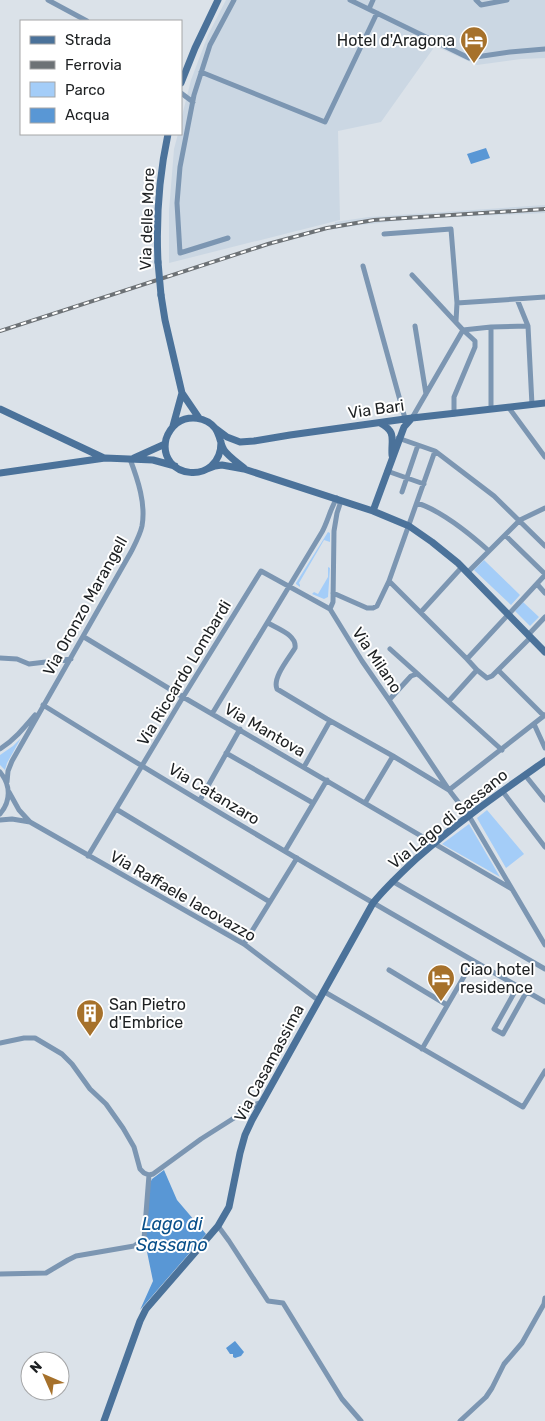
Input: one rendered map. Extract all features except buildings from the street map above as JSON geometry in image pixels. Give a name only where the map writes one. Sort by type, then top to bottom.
[{"type":"main road","points":[[182,80],[218,0]]},
{"type":"main road","name":"Via delle More","points":[[168,135],[162,169],[158,262],[165,320],[182,392]]},
{"type":"main road","points":[[182,392],[199,418]]},
{"type":"main road","points":[[175,467],[169,460],[165,444],[182,392]]},
{"type":"main road","name":"Via Bari","points":[[215,428],[227,437],[240,442],[254,442],[290,435],[545,403]]},
{"type":"main road","points":[[0,409],[105,458]]},
{"type":"main road","points":[[172,427],[185,419],[199,418],[208,422],[215,428],[224,449],[244,469]]},
{"type":"main road","points":[[372,511],[398,436],[406,420]]},
{"type":"main road","points":[[380,423],[398,436]]},
{"type":"main road","points":[[207,469],[214,464],[219,456],[221,442]]},
{"type":"main road","points":[[130,460],[165,444]]},
{"type":"main road","points":[[0,473],[105,458],[154,460],[191,473],[199,473],[214,466],[222,465],[244,469],[337,498],[409,526],[432,542],[465,570],[545,652]]},
{"type":"main road","name":"Via Lago di Sassano","points":[[373,903],[392,881],[434,844],[545,761]]},
{"type":"main road","name":"Via Casamassima","points":[[104,1421],[146,1309],[218,1226],[228,1207],[245,1135],[252,1120],[373,903]]},
{"type":"street","points":[[48,0],[85,20]]},
{"type":"street","points":[[228,238],[180,254],[177,203],[180,168],[192,102],[210,45],[234,0]]},
{"type":"street","points":[[350,0],[469,58],[545,49]]},
{"type":"street","points":[[368,9],[372,0]]},
{"type":"street","points":[[476,0],[481,4],[507,0]]},
{"type":"street","points":[[201,72],[325,122],[377,13]]},
{"type":"street","points":[[182,94],[192,102]]},
{"type":"street","points":[[384,234],[451,229],[457,303],[456,322]]},
{"type":"street","points":[[363,266],[406,420]]},
{"type":"street","points":[[412,275],[476,344],[454,397],[454,414]]},
{"type":"street","points":[[457,303],[545,297]]},
{"type":"street","points":[[517,299],[528,326],[532,405]]},
{"type":"street","points":[[415,326],[426,394]]},
{"type":"street","points":[[462,330],[528,326]]},
{"type":"street","points":[[491,409],[492,327]]},
{"type":"street","points":[[406,420],[426,394],[462,330]]},
{"type":"street","points":[[509,408],[545,457]]},
{"type":"street","points":[[398,436],[435,451],[494,496],[545,546]]},
{"type":"street","points":[[402,492],[418,445]]},
{"type":"street","points":[[333,593],[367,608],[378,606],[389,581],[435,451]]},
{"type":"street","name":"Via Oronzo Marangell","points":[[43,705],[84,637],[131,552],[142,527],[143,502],[136,473],[130,460]]},
{"type":"street","points":[[387,471],[424,484]]},
{"type":"street","points":[[212,714],[322,532],[328,521],[332,505],[337,498],[340,504],[334,531],[333,602],[330,609]]},
{"type":"street","points":[[417,503],[424,505],[456,525],[489,551]]},
{"type":"street","points":[[421,612],[465,570],[489,551],[520,520],[545,508]]},
{"type":"street","points":[[322,532],[331,529],[334,531]]},
{"type":"street","points":[[467,659],[545,575],[505,535]]},
{"type":"street","name":"Via Riccardo Lombardi","points":[[88,856],[261,571],[330,609]]},
{"type":"street","points":[[389,581],[487,678],[498,670],[545,617]]},
{"type":"street","points":[[537,584],[545,593]]},
{"type":"street","name":"Via Milano","points":[[330,609],[362,662],[449,790],[469,816],[545,945]]},
{"type":"street","points":[[268,623],[293,637],[296,644],[277,678],[275,686],[277,689],[449,790],[544,716],[498,670]]},
{"type":"street","name":"Via Mantova","points":[[84,637],[513,890]]},
{"type":"street","points":[[390,649],[502,750]]},
{"type":"street","points":[[0,658],[17,659],[29,664],[71,659]]},
{"type":"street","points":[[449,701],[477,670]]},
{"type":"street","points":[[389,700],[411,676],[416,674],[420,676]]},
{"type":"street","points":[[0,749],[22,731],[43,705]]},
{"type":"street","points":[[0,814],[8,801],[8,771],[43,705]]},
{"type":"street","name":"Via Catanzaro","points":[[43,705],[285,851],[545,1002]]},
{"type":"street","points":[[304,767],[330,721]]},
{"type":"street","points":[[534,724],[545,748]]},
{"type":"street","points":[[200,800],[240,730]]},
{"type":"street","points":[[226,753],[313,803]]},
{"type":"street","points":[[365,803],[393,756]]},
{"type":"street","points":[[0,772],[7,782]]},
{"type":"street","points":[[526,775],[545,800]]},
{"type":"street","points":[[285,851],[327,780]]},
{"type":"street","points":[[8,792],[19,810],[30,822]]},
{"type":"street","points":[[503,792],[545,848]]},
{"type":"street","points":[[116,809],[270,902]]},
{"type":"street","points":[[0,820],[30,822]]},
{"type":"street","name":"Via Raffaele Iacovazzo","points":[[30,822],[244,944],[318,1000]]},
{"type":"street","points":[[244,944],[297,858]]},
{"type":"street","points":[[392,881],[545,969]]},
{"type":"street","points":[[422,1049],[473,961]]},
{"type":"street","points":[[388,970],[447,1005]]},
{"type":"street","points":[[518,986],[494,1029],[503,1034],[527,991]]},
{"type":"street","points":[[323,991],[523,1107],[545,1071]]},
{"type":"street","points":[[0,1043],[24,1038],[35,1038],[62,1054],[72,1064],[90,1089],[106,1104],[134,1147],[140,1169],[148,1175],[153,1174],[232,1119],[262,1102]]},
{"type":"street","points":[[0,1274],[46,1273],[76,1256],[134,1246],[142,1242],[144,1239],[148,1175]]},
{"type":"street","points":[[218,1226],[268,1301],[283,1304],[342,1399],[361,1421]]},
{"type":"street","points":[[460,1421],[486,1397],[504,1364],[522,1343],[544,1304],[545,1298]]},
{"type":"shaded area","points":[[226,0],[545,0],[545,58],[477,65],[435,46],[381,122],[338,131],[340,220],[169,263],[169,211],[174,149],[178,135],[182,135],[182,116],[191,80],[208,35]]},
{"type":"shaded area","points":[[545,205],[545,213],[414,219],[335,229],[335,222],[369,217]]},
{"type":"green space","points":[[328,532],[330,533],[330,542],[324,540],[299,583],[300,587],[296,583]]},
{"type":"green space","points":[[484,560],[520,595],[511,605],[474,570]]},
{"type":"green space","points":[[328,567],[330,568],[328,597],[324,599],[312,594],[314,592],[318,594],[328,577]]},
{"type":"green space","points":[[523,602],[539,617],[530,626],[515,611]]},
{"type":"green space","points":[[21,738],[5,770],[0,765],[0,755]]},
{"type":"green space","points":[[487,810],[524,854],[506,868],[477,818]]},
{"type":"green space","points":[[469,824],[500,877],[442,844]]},
{"type":"water","points":[[486,148],[490,158],[471,164],[467,154]]},
{"type":"water","name":"Lago di Sassano","points":[[164,1170],[177,1200],[206,1234],[140,1310],[153,1281],[145,1242],[150,1183],[152,1179]]},
{"type":"water","points":[[235,1341],[244,1352],[241,1356],[235,1358],[226,1348]]},
{"type":"railway","points":[[0,331],[268,244],[327,228],[374,220],[545,209]]},
{"type":"place","name":"Hotel d'Aragona","points":[[474,64]]},
{"type":"place","name":"Ciao hotel residence","points":[[441,1002]]},
{"type":"place","name":"San Pietro d'Embrice","points":[[90,1037]]}]
